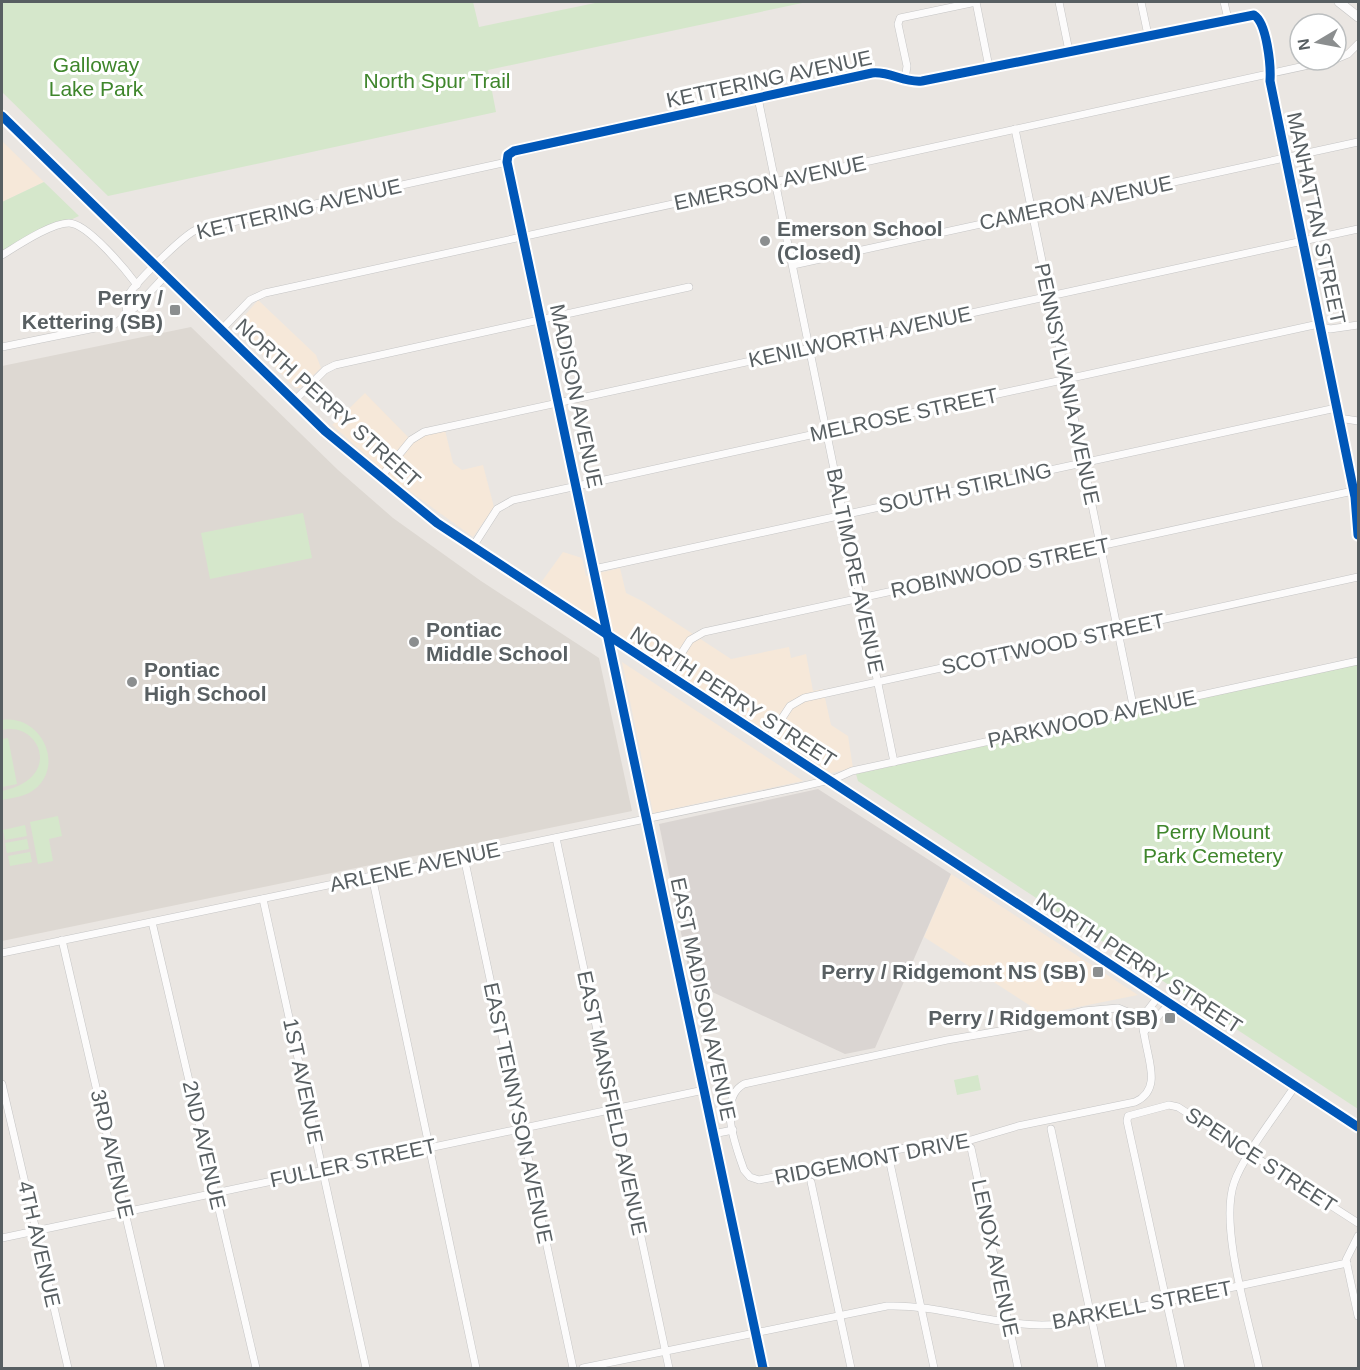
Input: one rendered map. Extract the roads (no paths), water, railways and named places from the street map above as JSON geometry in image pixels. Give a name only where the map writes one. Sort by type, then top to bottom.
[{"type":"main road","points":[[1340,2],[1359,17]]},
{"type":"main road","name":"NORTH PERRY STREET","points":[[2,116],[294,401],[380,478],[472,548],[1359,1127]]},
{"type":"street","points":[[905,80],[907,66],[898,24],[900,18],[976,2],[989,67]]},
{"type":"street","points":[[1059,2],[1068,51]]},
{"type":"street","points":[[1142,2],[1148,35]]},
{"type":"street","points":[[1224,2],[1228,18]]},
{"type":"street","name":"KETTERING AVENUE","points":[[137,285],[184,237],[198,229],[507,162],[508,155],[514,152],[875,72],[905,80],[922,81],[1228,18],[1249,14],[1256,16]]},
{"type":"street","name":"MANHATTAN STREET","points":[[1256,16],[1262,23],[1285,158],[1357,507],[1359,535]]},
{"type":"street","name":"EMERSON AVENUE","points":[[221,330],[250,300],[263,294],[1288,70]]},
{"type":"street","name":"BALTIMORE AVENUE","points":[[758,98],[894,762]]},
{"type":"street","name":"PENNSYLVANIA AVENUE","points":[[1015,129],[1134,710]]},
{"type":"street","name":"CAMERON AVENUE","points":[[793,265],[1359,142]]},
{"type":"street","name":"MADISON AVENUE","points":[[507,162],[609,638]]},
{"type":"street","points":[[2,255],[52,228],[72,223],[82,227],[137,285],[126,300],[126,313]]},
{"type":"street","name":"KENILWORTH AVENUE","points":[[380,478],[411,440],[420,434],[1359,229]]},
{"type":"street","points":[[2,347],[113,325],[138,305],[165,276]]},
{"type":"street","points":[[294,401],[333,365],[689,287]]},
{"type":"street","name":"MELROSE STREET","points":[[472,548],[497,509],[505,503],[1314,325],[1330,328],[1359,325]]},
{"type":"street","name":"SOUTH STIRLING","points":[[594,569],[1336,408]]},
{"type":"street","points":[[1339,418],[1359,421]]},
{"type":"street","name":"ROBINWOOD STREET","points":[[667,676],[688,643],[701,633],[1353,491]]},
{"type":"street","name":"SCOTTWOOD STREET","points":[[767,741],[788,708],[797,700],[1359,577]]},
{"type":"street","name":"EAST MADISON AVENUE","points":[[609,638],[763,1368]]},
{"type":"street","name":"PARKWOOD AVENUE","points":[[828,781],[850,772],[894,762],[1359,661]]},
{"type":"street","name":"ARLENE AVENUE","points":[[2,953],[828,781]]},
{"type":"street","name":"EAST MANSFIELD AVENUE","points":[[556,838],[669,1368]]},
{"type":"street","name":"EAST TENNYSON AVENUE","points":[[464,857],[573,1368]]},
{"type":"street","points":[[372,876],[476,1368]]},
{"type":"street","name":"1ST AVENUE","points":[[263,899],[366,1368]]},
{"type":"street","name":"2ND AVENUE","points":[[152,922],[256,1368]]},
{"type":"street","name":"3RD AVENUE","points":[[62,940],[162,1368]]},
{"type":"street","points":[[1142,1019],[1158,997]]},
{"type":"street","points":[[1144,1032],[1169,1004]]},
{"type":"street","name":"RIDGEMONT DRIVE","points":[[1118,1008],[1138,1014],[1142,1019],[1144,1032],[1152,1068],[1149,1090],[1143,1099],[1123,1106],[1027,1124],[962,1142],[920,1145],[892,1151],[865,1162],[812,1174],[800,1172],[763,1180],[753,1178],[746,1172],[733,1130],[730,1105],[735,1092],[744,1084],[946,1040],[1011,1030],[1095,1009],[1118,1008]]},
{"type":"street","name":"4TH AVENUE","points":[[2,1084],[68,1368]]},
{"type":"street","points":[[1259,1368],[1229,1231],[1229,1208],[1236,1176],[1294,1086]]},
{"type":"street","name":"FULLER STREET","points":[[2,1238],[704,1090]]},
{"type":"street","name":"SPENCE STREET","points":[[1166,1302],[1128,1116],[1176,1106],[1359,1223]]},
{"type":"street","points":[[1051,1129],[1102,1368]]},
{"type":"street","points":[[714,1134],[733,1130]]},
{"type":"street","name":"LENOX AVENUE","points":[[971,1148],[1018,1368]]},
{"type":"street","points":[[891,1163],[934,1368]]},
{"type":"street","points":[[811,1182],[850,1368]]},
{"type":"street","points":[[1359,1236],[1347,1254],[1359,1316]]},
{"type":"street","name":"BARKELL STREET","points":[[583,1368],[887,1306],[921,1307],[1009,1323],[1049,1325],[1347,1263]]},
{"type":"street","points":[[1166,1302],[1181,1368]]},
{"type":"place","name":"Emerson School (Closed)","points":[[765,241]]},
{"type":"place","name":"Perry / Kettering (SB)","points":[[175,310]]},
{"type":"place","name":"Pontiac Middle School","points":[[414,642]]},
{"type":"place","name":"Pontiac High School","points":[[132,682]]},
{"type":"place","name":"Perry / Ridgemont NS (SB)","points":[[1098,972]]},
{"type":"place","name":"Perry / Ridgemont (SB)","points":[[1170,1018]]},
{"type":"park label","name":"Galloway Lake Park","points":[[96,77]]},
{"type":"park label","name":"North Spur Trail","points":[[437,81]]},
{"type":"park label","name":"Perry Mount Park Cemetery","points":[[1213,844]]}]
